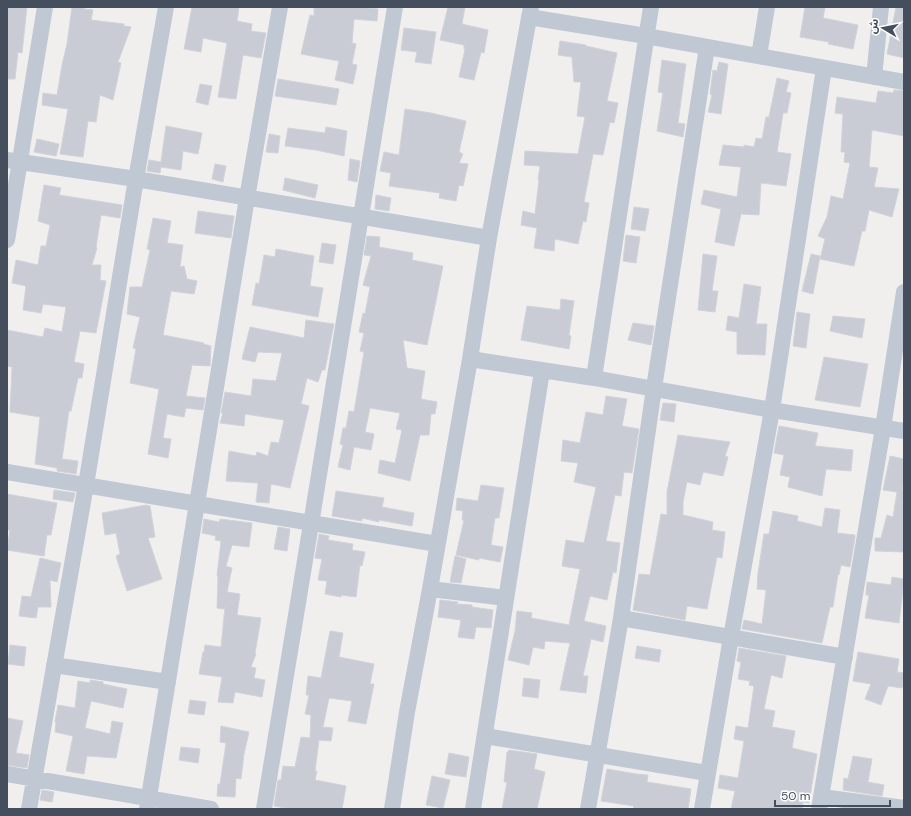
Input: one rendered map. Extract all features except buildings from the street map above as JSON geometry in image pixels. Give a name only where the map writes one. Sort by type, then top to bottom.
[{"type":"street","points":[[7,240],[13,160],[45,7]]},
{"type":"street","points":[[29,809],[86,485],[166,7]]},
{"type":"street","points":[[148,804],[247,198],[280,7]]},
{"type":"street","points":[[264,809],[395,7]]},
{"type":"street","points":[[594,378],[646,36],[652,7]]},
{"type":"street","points":[[759,56],[767,7]]},
{"type":"street","points":[[874,77],[881,7]]},
{"type":"street","points":[[392,809],[407,712],[470,359],[489,238],[530,12],[646,36],[904,82]]},
{"type":"street","points":[[588,809],[621,618],[654,388],[707,47]]},
{"type":"street","points":[[702,809],[707,772],[772,410],[824,68]]},
{"type":"street","points":[[13,160],[489,238]]},
{"type":"street","points":[[904,292],[884,428],[820,803],[904,808]]},
{"type":"street","points":[[470,359],[654,388],[772,410],[904,432]]},
{"type":"street","points":[[473,809],[542,371]]},
{"type":"street","points":[[7,472],[437,544]]},
{"type":"street","points":[[430,589],[506,598]]},
{"type":"street","points":[[621,618],[845,657]]},
{"type":"street","points":[[54,665],[168,682]]},
{"type":"street","points":[[485,736],[707,772]]},
{"type":"street","points":[[7,774],[148,804],[211,809]]}]
